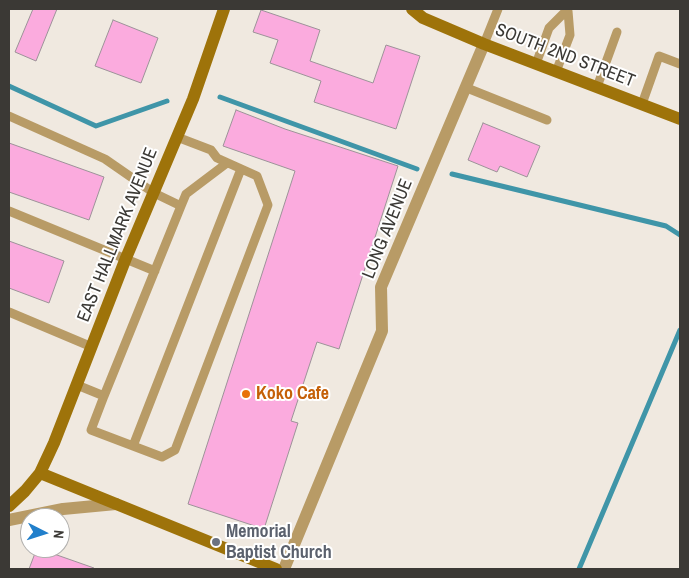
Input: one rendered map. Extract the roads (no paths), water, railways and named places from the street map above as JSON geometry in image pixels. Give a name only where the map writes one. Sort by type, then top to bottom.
[{"type":"street","name":"EAST HALLMARK AVENUE","points":[[9,506],[40,473],[54,443],[126,258],[193,99],[224,9]]},
{"type":"street","name":"SOUTH 2ND STREET","points":[[412,9],[422,18],[484,44],[680,119]]},
{"type":"street","name":"LONG AVENUE","points":[[284,569],[382,331],[381,287],[467,88],[484,44]]},
{"type":"street","points":[[40,473],[276,569]]},
{"type":"street","points":[[9,520],[63,509],[116,504]]},
{"type":"lane","points":[[484,44],[498,9]]},
{"type":"lane","points":[[536,64],[549,28],[568,10]]},
{"type":"lane","points":[[556,72],[570,35],[568,10]]},
{"type":"lane","points":[[597,87],[617,32]]},
{"type":"lane","points":[[642,104],[659,56],[680,64]]},
{"type":"lane","points":[[467,88],[547,120]]},
{"type":"lane","points":[[9,116],[104,159],[154,193],[181,206]]},
{"type":"lane","points":[[177,137],[211,150],[217,158],[257,176],[268,205],[175,450],[162,457],[91,430],[186,194],[227,163]]},
{"type":"lane","points":[[133,446],[241,169]]},
{"type":"lane","points":[[9,211],[155,271]]},
{"type":"lane","points":[[9,312],[92,347]]},
{"type":"lane","points":[[77,385],[104,396]]},
{"type":"waterway","points":[[9,86],[96,126],[167,101]]},
{"type":"waterway","points":[[220,97],[417,169]]},
{"type":"waterway","points":[[452,174],[666,226],[680,235]]},
{"type":"waterway","points":[[579,569],[680,330]]},
{"type":"place","name":"Koko Cafe","points":[[246,394]]},
{"type":"place","name":"Memorial Baptist Church","points":[[216,542]]}]
